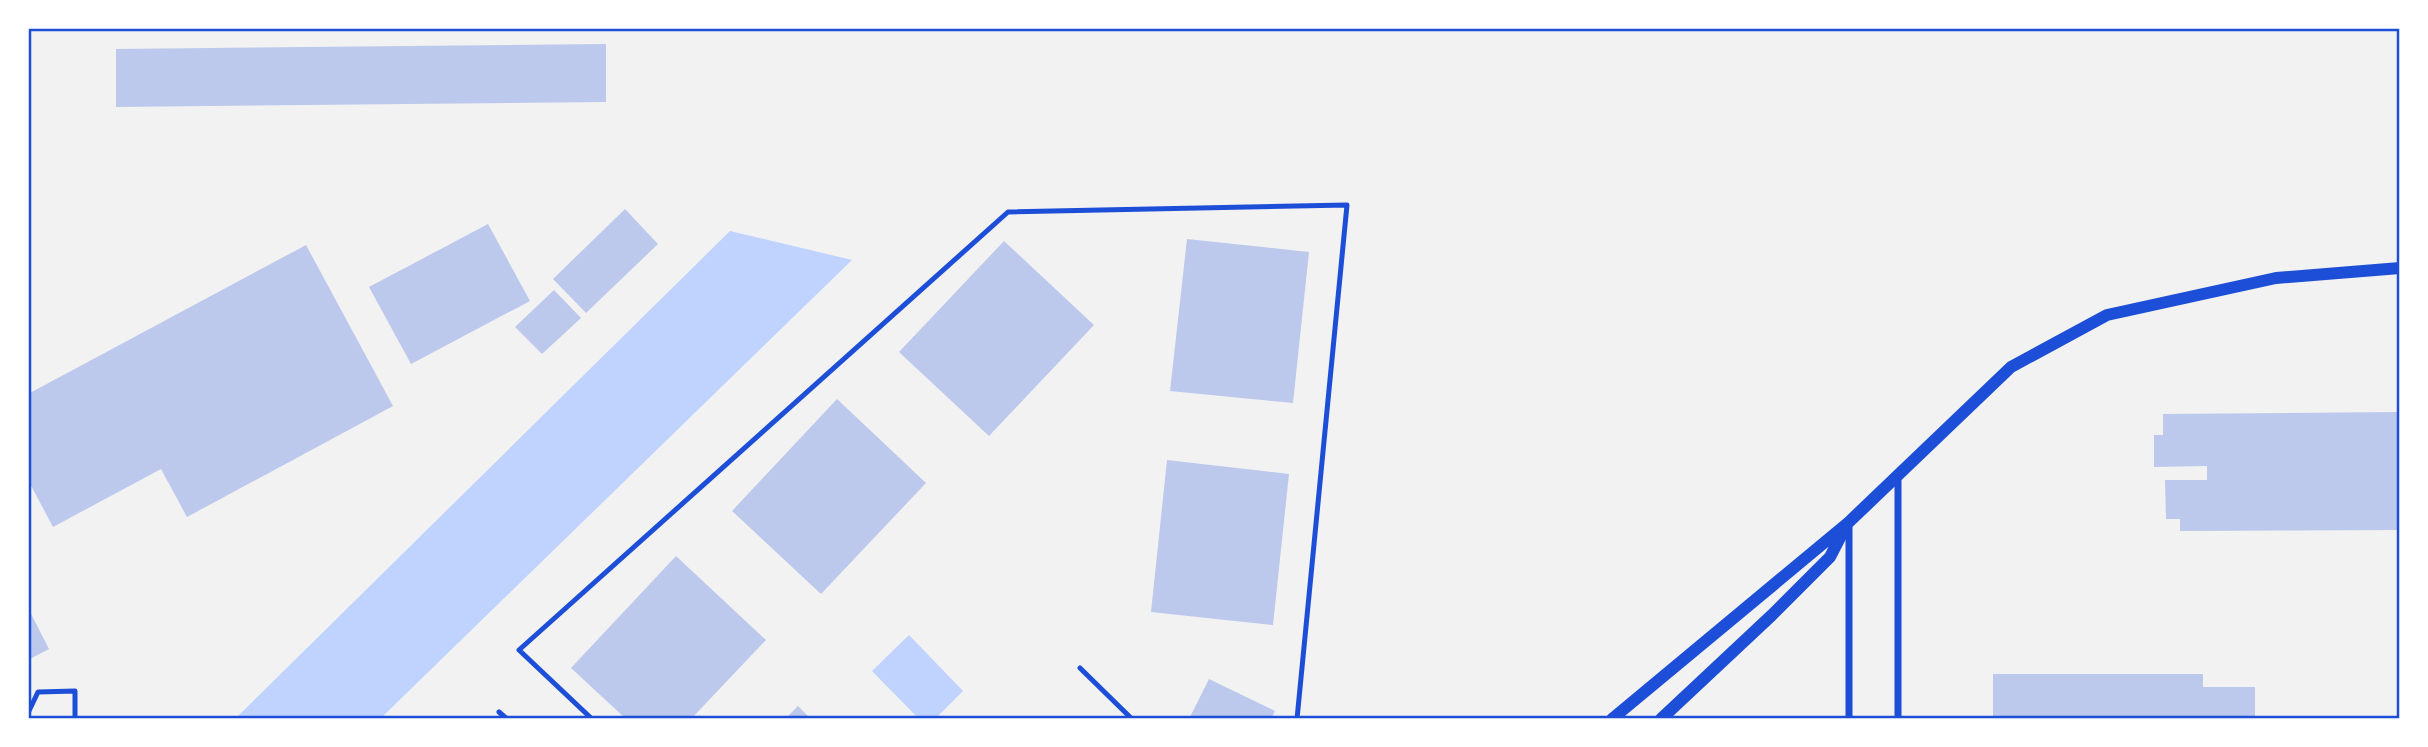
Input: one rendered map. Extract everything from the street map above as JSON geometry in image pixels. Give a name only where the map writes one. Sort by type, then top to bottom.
[{"type":"street","points":[[1612,719],[1849,522],[1898,472],[2011,367],[2107,315],[2276,278],[2400,268]]},
{"type":"street","points":[[1898,472],[1898,719]]},
{"type":"street","points":[[1661,719],[1830,557],[1849,522]]},
{"type":"street","points":[[1849,522],[1850,719]]},
{"type":"lane","points":[[592,719],[519,650],[1008,212],[1347,205],[1297,719]]},
{"type":"lane","points":[[1080,668],[1132,719]]},
{"type":"lane","points":[[28,713],[38,692],[75,691],[75,719]]},
{"type":"lane","points":[[499,712],[507,719]]},
{"type":"water","points":[[730,231],[852,260],[380,719],[235,719]]},
{"type":"water","points":[[909,635],[963,691],[935,719],[919,719],[872,671]]},
{"type":"building","points":[[606,44],[606,102],[116,107],[116,49]]},
{"type":"building","points":[[625,209],[658,244],[586,313],[553,279]]},
{"type":"building","points":[[488,224],[530,301],[411,364],[369,287]]},
{"type":"building","points":[[1187,239],[1309,252],[1293,403],[1170,391]]},
{"type":"building","points":[[1004,241],[1094,325],[989,436],[899,352]]},
{"type":"building","points":[[306,245],[393,406],[187,517],[161,469],[53,527],[28,480],[28,394]]},
{"type":"building","points":[[554,290],[581,318],[542,354],[515,327]]},
{"type":"building","points":[[837,399],[926,483],[821,594],[732,511]]},
{"type":"building","points":[[2400,412],[2400,530],[2180,531],[2180,519],[2166,519],[2165,480],[2207,480],[2207,466],[2154,467],[2154,435],[2163,435],[2163,414]]},
{"type":"building","points":[[1167,460],[1289,474],[1273,625],[1151,612]]},
{"type":"building","points":[[676,556],[766,640],[691,719],[626,719],[571,668]]},
{"type":"building","points":[[28,608],[49,649],[28,660]]},
{"type":"building","points":[[1993,674],[2203,674],[2203,687],[2255,687],[2255,719],[1993,719]]},
{"type":"building","points":[[1209,679],[1275,711],[1271,719],[1189,719]]},
{"type":"building","points":[[798,706],[811,719],[785,719]]}]
